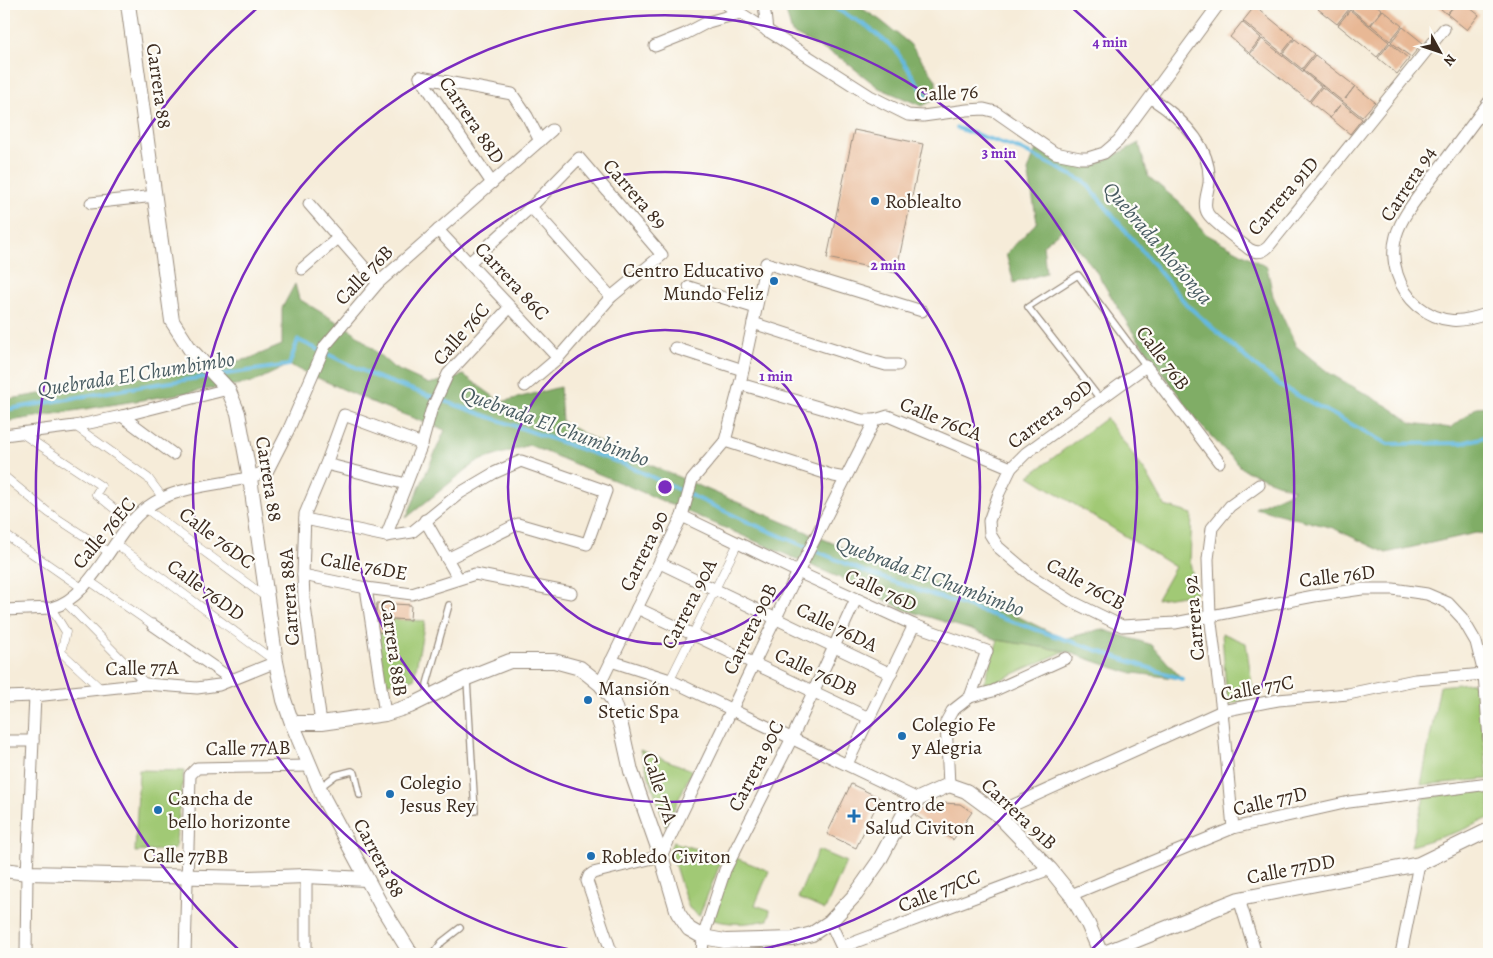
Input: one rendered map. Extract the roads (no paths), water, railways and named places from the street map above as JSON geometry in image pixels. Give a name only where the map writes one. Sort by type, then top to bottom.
[{"type":"street","name":"Carrera 88","points":[[128,4],[172,321],[190,349],[219,379],[238,413],[250,478],[276,662],[284,700],[320,788],[366,879],[411,954]]},
{"type":"street","name":"Calle 76","points":[[726,4],[870,96],[908,115],[924,116],[984,109],[996,112],[1055,153],[1071,157],[1088,158],[1109,150],[1151,98]]},
{"type":"street","points":[[764,4],[767,31]]},
{"type":"street","points":[[1151,98],[1219,4]]},
{"type":"street","points":[[655,46],[708,22],[740,13]]},
{"type":"street","name":"Carrera 91D","points":[[1151,98],[1171,112],[1198,140],[1208,169],[1209,182],[1206,206],[1208,215],[1249,249],[1255,252],[1262,252],[1444,29]]},
{"type":"street","name":"Carrera 88D","points":[[492,183],[420,77],[512,94],[527,116],[540,141]]},
{"type":"street","name":"Carrera 94","points":[[1489,102],[1407,213],[1396,237],[1394,250],[1395,263],[1401,284],[1409,297],[1430,314],[1440,319],[1451,321],[1489,313]]},
{"type":"street","name":"Calle 76B","points":[[250,478],[268,470],[288,431],[325,346],[378,283],[552,130]]},
{"type":"street","name":"Carrera 89","points":[[531,207],[579,158],[662,255],[610,297]]},
{"type":"street","points":[[91,203],[155,196]]},
{"type":"street","points":[[308,204],[378,283]]},
{"type":"street","points":[[469,263],[531,207],[610,297],[558,358],[525,386]]},
{"type":"street","name":"Carrera 86C","points":[[438,230],[558,358]]},
{"type":"street","points":[[302,269],[338,238]]},
{"type":"street","name":"Carrera 90","points":[[600,684],[682,516],[692,480],[725,440],[740,384],[766,263],[922,311]]},
{"type":"street","points":[[689,287],[756,308]]},
{"type":"street","name":"Calle 76C","points":[[422,444],[431,411],[448,374],[510,307]]},
{"type":"street","points":[[752,323],[865,359],[886,365],[898,365]]},
{"type":"street","points":[[675,348],[743,370]]},
{"type":"street","name":"Calle 76B","points":[[1146,366],[1219,462]]},
{"type":"street","name":"Carrera 90D","points":[[990,534],[988,521],[1011,468],[1026,453],[1146,366]]},
{"type":"street","points":[[4,435],[75,426],[122,416],[219,379]]},
{"type":"street","name":"Calle 76CA","points":[[740,384],[862,420],[875,420],[888,416],[1011,468]]},
{"type":"street","name":"Carrera 88A","points":[[321,723],[304,599],[305,514],[344,415],[422,444]]},
{"type":"street","points":[[122,416],[173,454]]},
{"type":"street","name":"Carrera 90B","points":[[661,856],[798,572],[875,420]]},
{"type":"street","points":[[75,426],[148,478],[163,498]]},
{"type":"street","points":[[21,433],[101,486],[96,494],[132,523]]},
{"type":"street","points":[[725,440],[845,478]]},
{"type":"street","points":[[386,536],[422,444]]},
{"type":"street","points":[[305,519],[386,536],[412,532],[460,493],[494,473],[520,461],[606,491],[587,544],[518,524],[447,559]]},
{"type":"street","points":[[326,464],[406,484]]},
{"type":"street","name":"Calle 76DD","points":[[4,476],[49,513],[113,549],[276,662]]},
{"type":"street","name":"Calle 76EC","points":[[4,610],[51,608],[66,603],[85,584],[145,508],[163,498],[186,489],[250,478]]},
{"type":"street","name":"Carrera 92","points":[[1233,828],[1222,711],[1210,615],[1208,559],[1212,528],[1230,506],[1259,485]]},
{"type":"street","name":"Calle 76DC","points":[[145,508],[267,598]]},
{"type":"street","name":"Calle 76D","points":[[682,516],[738,544],[914,625],[987,651]]},
{"type":"street","points":[[425,520],[458,578]]},
{"type":"street","points":[[4,534],[153,625],[232,679]]},
{"type":"street","name":"Calle 76CB","points":[[990,534],[998,547],[1033,577],[1071,601],[1122,626],[1175,623],[1210,615]]},
{"type":"street","name":"Carrera 90A","points":[[670,680],[738,544]]},
{"type":"street","name":"Calle 76DA","points":[[660,563],[891,674]]},
{"type":"street","name":"Calle 76DE","points":[[303,575],[366,588],[412,594],[475,574],[571,593]]},
{"type":"street","name":"Carrera 88B","points":[[366,588],[384,714]]},
{"type":"street","name":"Calle 76D","points":[[1210,615],[1362,589],[1393,588],[1427,594],[1448,604],[1462,618],[1476,642],[1484,674],[1489,738]]},
{"type":"street","name":"Carrera 90C","points":[[702,954],[703,937],[724,870],[792,738],[856,599]]},
{"type":"street","points":[[66,603],[146,684]]},
{"type":"street","points":[[51,608],[66,632],[61,652],[102,689]]},
{"type":"street","name":"Calle 76DB","points":[[637,608],[869,718]]},
{"type":"street","points":[[847,764],[914,625]]},
{"type":"street","name":"Carrera 91B","points":[[987,651],[970,697],[952,711],[946,722],[949,785],[966,791],[996,813],[1050,869],[1071,896],[1088,924],[1101,954]]},
{"type":"street","points":[[970,697],[993,691],[1066,658]]},
{"type":"street","name":"Calle 77A","points":[[292,723],[321,723],[384,714],[410,706],[467,678],[510,661],[554,661],[580,668],[600,684],[612,699],[621,726],[631,771],[661,856],[678,913],[689,929],[703,937],[725,941],[793,939],[812,934],[830,922],[856,894],[879,861],[905,812],[918,799],[949,785]]},
{"type":"street","points":[[611,661],[670,680],[918,799]]},
{"type":"street","name":"Calle 77A","points":[[4,697],[35,696],[146,684],[198,688],[219,684],[276,662]]},
{"type":"street","name":"Calle 77C","points":[[996,813],[1222,711],[1278,700],[1348,694],[1415,680],[1484,674]]},
{"type":"street","points":[[26,954],[27,873],[35,696]]},
{"type":"street","points":[[4,742],[32,740]]},
{"type":"street","name":"Calle 77AB","points":[[186,876],[190,775],[196,768],[310,766]]},
{"type":"street","name":"Calle 77D","points":[[1071,896],[1233,828],[1349,802],[1489,784]]},
{"type":"street","name":"Calle 77DD","points":[[1101,954],[1239,899],[1420,864],[1489,830]]},
{"type":"street","points":[[612,954],[587,882],[589,876],[593,873],[661,856]]},
{"type":"street","points":[[1401,954],[1420,864]]},
{"type":"street","name":"Calle 77CC","points":[[843,951],[1050,869]]},
{"type":"street","name":"Calle 77BB","points":[[4,870],[27,873],[248,878],[306,876],[366,879]]},
{"type":"street","points":[[185,954],[186,876]]},
{"type":"street","points":[[306,876],[306,954]]},
{"type":"street","points":[[1239,899],[1256,954]]},
{"type":"street","points":[[830,922],[843,951]]},
{"type":"lane","name":"Calle 76B","points":[[1100,399],[1028,307],[1078,275],[1146,366]]},
{"type":"lane","points":[[428,697],[428,684],[449,605]]},
{"type":"lane","points":[[467,678],[475,811]]},
{"type":"lane","points":[[320,788],[336,775],[352,771],[355,773],[360,795]]},
{"type":"lane","points":[[433,954],[442,942],[460,928]]},
{"type":"waterway","name":"Quebrada Moñonga","points":[[823,4],[829,5],[865,25],[895,49],[928,99]]},
{"type":"waterway","name":"Quebrada Moñonga","points":[[957,128],[1022,150],[1085,182],[1187,305],[1254,365],[1284,388],[1388,444],[1462,443],[1489,436]]},
{"type":"waterway","name":"Quebrada El Chumbimbo","points":[[219,375],[289,365],[298,340],[376,377],[626,465],[748,522],[868,573],[1182,679]]},
{"type":"waterway","name":"Quebrada El Chumbimbo","points":[[4,410],[212,376]]},
{"type":"place","name":"Roblealto","points":[[875,201]]},
{"type":"place","name":"Centro Educativo Mundo Feliz","points":[[774,281]]},
{"type":"place","name":"Mansión Stetic Spa","points":[[588,700]]},
{"type":"place","name":"Colegio Fe y Alegria","points":[[902,736]]},
{"type":"place","name":"Colegio Jesus Rey","points":[[390,794]]},
{"type":"place","name":"Cancha de bello horizonte","points":[[158,810]]},
{"type":"place","name":"Centro de Salud Civiton","points":[[854,816]]},
{"type":"place","name":"Robledo Civiton","points":[[591,856]]}]
